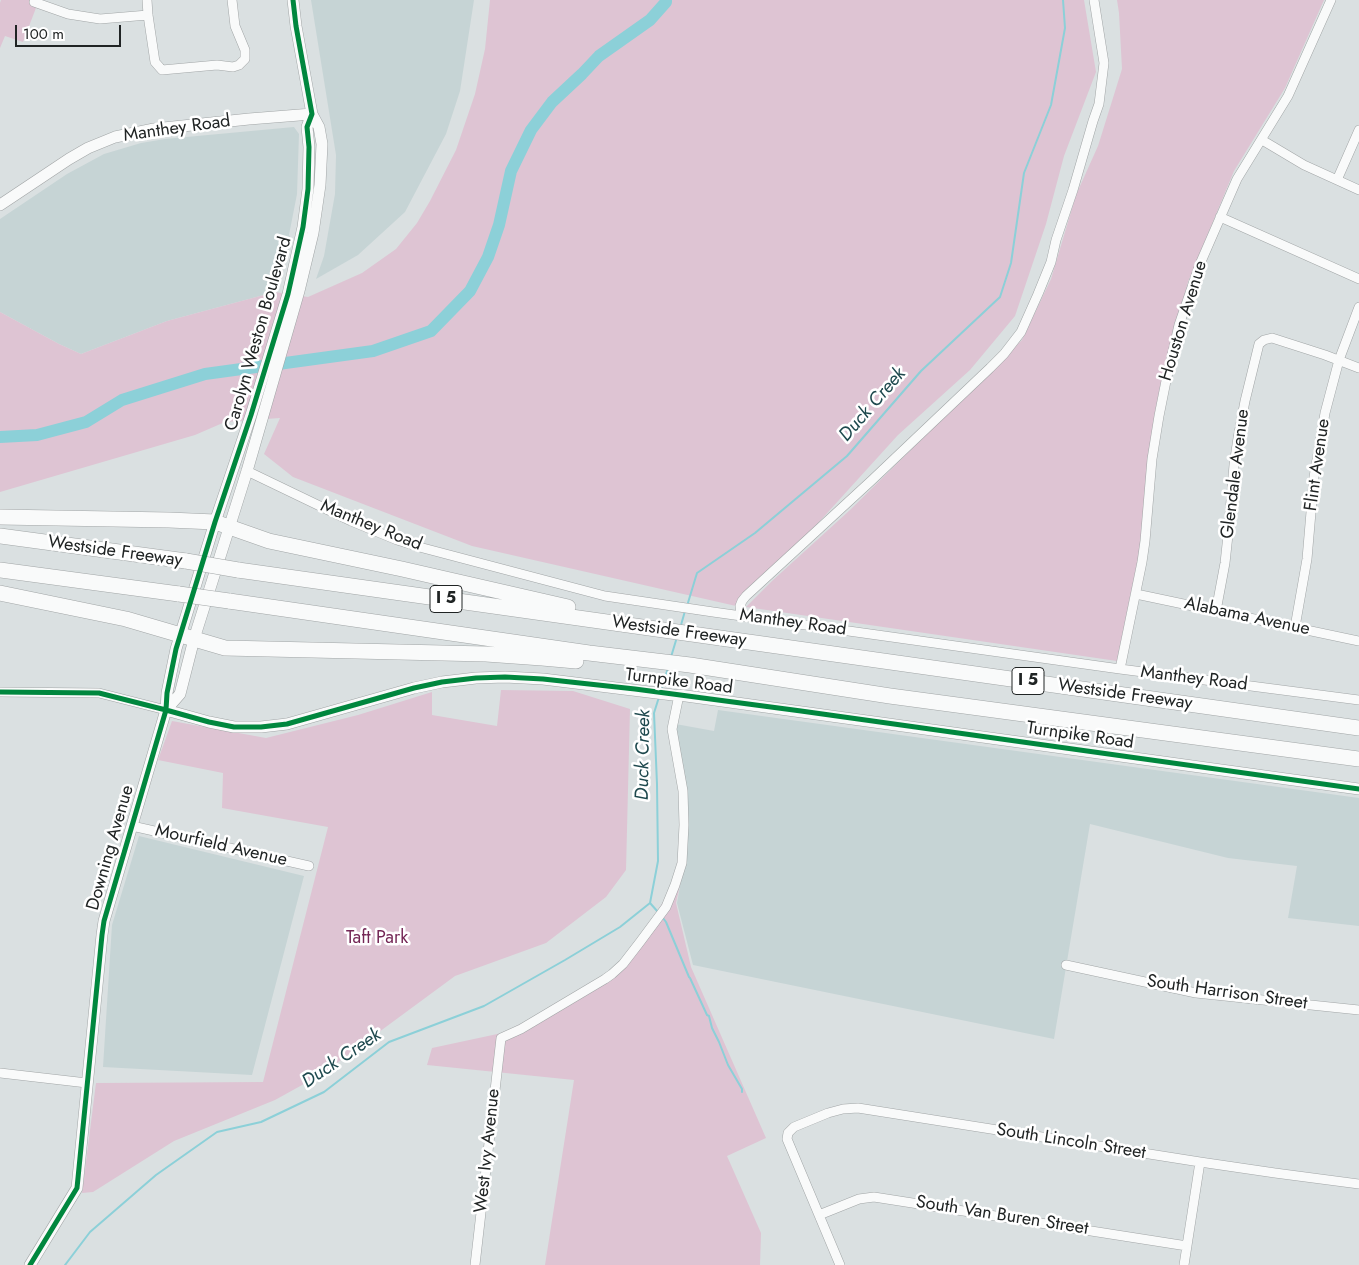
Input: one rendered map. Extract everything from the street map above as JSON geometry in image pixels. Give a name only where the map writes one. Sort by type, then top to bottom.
[{"type":"highway","points":[[0,517],[159,519],[222,524],[269,541],[603,615],[616,623]]},
{"type":"highway","name":"Westside Freeway","points":[[0,536],[1359,728]]},
{"type":"highway","name":"Westside Freeway","points":[[0,570],[690,665],[890,696],[1359,759]]},
{"type":"highway","points":[[0,593],[126,619],[225,648],[501,655],[619,666],[643,660]]},
{"type":"street","points":[[147,0],[155,62],[162,70],[217,65],[233,67],[240,65],[245,59],[245,50],[235,26],[232,0]]},
{"type":"street","name":"Carolyn Weston Boulevard","points":[[234,467],[257,414],[296,303],[313,233],[320,186],[322,144],[320,126],[312,114],[293,0]]},
{"type":"street","points":[[741,616],[740,606],[746,596],[983,375],[1004,354],[1021,332],[1051,262],[1092,121],[1099,104],[1104,63],[1094,0]]},
{"type":"street","name":"Houston Avenue","points":[[1120,669],[1145,541],[1152,459],[1158,416],[1179,325],[1200,264],[1237,180],[1288,96],[1331,0]]},
{"type":"street","points":[[34,2],[68,14],[100,19],[148,16]]},
{"type":"street","name":"Carolyn Weston Boulevard","points":[[247,471],[257,414],[303,227],[308,189],[309,147],[307,127],[312,114]]},
{"type":"street","name":"Manthey Road","points":[[0,205],[69,159],[88,148],[115,137],[154,129],[312,114]]},
{"type":"street","points":[[1337,180],[1359,130]]},
{"type":"street","points":[[1262,140],[1304,166],[1359,190]]},
{"type":"street","points":[[1220,217],[1359,278]]},
{"type":"street","name":"Flint Avenue","points":[[1295,627],[1307,560],[1318,447],[1338,360],[1359,307]]},
{"type":"street","name":"Glendale Avenue","points":[[1216,611],[1225,563],[1238,438],[1259,344],[1264,340],[1272,338],[1338,360]]},
{"type":"street","points":[[1338,360],[1359,368]]},
{"type":"street","name":"Downing Avenue","points":[[30,1265],[77,1188],[103,928],[166,710],[180,694],[188,636],[222,524],[234,467]]},
{"type":"street","name":"Manthey Road","points":[[247,471],[397,540],[598,594],[708,612],[1359,700]]},
{"type":"street","name":"Downing Avenue","points":[[222,524],[247,471]]},
{"type":"street","name":"Alabama Avenue","points":[[1136,594],[1359,641]]},
{"type":"street","name":"Turnpike Road","points":[[0,692],[99,693],[209,722],[261,728],[287,724],[414,688],[442,682],[505,677],[543,679],[635,689],[1359,789]]},
{"type":"street","name":"West Ivy Avenue","points":[[475,1265],[501,1038],[526,1026],[612,974],[623,964],[670,900],[684,851],[683,791],[672,729],[676,695]]},
{"type":"street","name":"Mourfield Avenue","points":[[132,826],[309,866]]},
{"type":"street","name":"South Harrison Street","points":[[1066,965],[1196,993],[1359,1010]]},
{"type":"street","points":[[0,1073],[87,1083]]},
{"type":"street","name":"South Lincoln Street","points":[[819,1215],[788,1143],[788,1133],[794,1128],[828,1113],[858,1108],[1200,1162],[1359,1184]]},
{"type":"street","points":[[1184,1265],[1200,1162]]},
{"type":"street","name":"South Van Buren Street","points":[[819,1215],[859,1199],[874,1197],[1187,1246]]},
{"type":"street","points":[[819,1215],[840,1265]]},
{"type":"shaded area","points":[[311,0],[474,0],[460,91],[446,134],[405,212],[358,255],[316,279],[324,256],[335,194],[336,155]]},
{"type":"shaded area","points":[[294,127],[299,134],[297,194],[289,235],[292,240],[275,292],[167,321],[81,354],[0,312],[0,219],[67,174],[104,154],[141,143]]},
{"type":"shaded area","points":[[718,710],[1359,798],[1359,926],[1288,918],[1297,866],[1228,858],[1090,824],[1054,1039],[693,965],[677,903],[687,846],[670,723],[714,731]]},
{"type":"shaded area","points":[[139,836],[304,876],[252,1075],[103,1067],[112,925]]},
{"type":"green space","points":[[1,0],[39,0],[23,42],[5,36],[0,48],[0,3]]},
{"type":"green space","points":[[490,0],[1084,0],[1096,72],[1064,156],[1046,224],[1015,316],[970,370],[898,435],[790,554],[736,606],[472,546],[293,477],[264,454],[280,418],[225,422],[195,435],[0,492],[0,312],[81,354],[167,321],[275,292],[308,297],[362,273],[396,249],[417,223],[456,150],[475,94],[485,49]]},
{"type":"green space","points":[[1117,0],[1324,0],[1285,88],[1234,171],[1188,282],[1156,407],[1139,554],[1117,661],[746,607],[850,510],[1022,340],[1051,279],[1076,195],[1098,146],[1122,69]]},
{"type":"green space","name":"Taft Park","points":[[501,690],[573,691],[630,709],[626,870],[606,897],[546,943],[455,976],[322,1074],[275,1100],[174,1141],[93,1192],[82,1193],[96,1083],[263,1082],[328,827],[222,808],[223,773],[158,760],[172,721],[266,738],[358,715],[432,692],[432,715],[497,726]]},
{"type":"green space","points":[[685,862],[676,903],[691,967],[766,1138],[727,1156],[761,1233],[760,1265],[545,1265],[574,1080],[427,1065],[432,1048],[502,1033],[586,992],[633,952]]},
{"type":"waterway","points":[[0,437],[37,435],[86,422],[122,400],[205,374],[373,351],[431,331],[470,291],[488,257],[499,225],[511,171],[531,130],[552,102],[599,56],[650,20],[666,0]]},
{"type":"waterway","name":"Duck Creek","points":[[687,606],[697,573],[755,533],[847,456],[921,371],[1000,297],[1011,263],[1024,173],[1051,105],[1065,28],[1063,0]]},
{"type":"waterway","name":"Duck Creek","points":[[681,625],[685,611]]},
{"type":"waterway","name":"Duck Creek","points":[[671,657],[677,637]]},
{"type":"waterway","name":"Duck Creek","points":[[661,690],[668,668]]},
{"type":"waterway","name":"Duck Creek","points":[[65,1265],[90,1232],[156,1175],[217,1132],[261,1122],[324,1092],[389,1042],[484,1006],[620,927],[650,903],[658,861],[654,713],[659,697]]},
{"type":"waterway","points":[[650,903],[658,912]]},
{"type":"waterway","points":[[663,918],[689,977],[709,1016],[712,1028],[728,1065],[742,1092]]},
{"type":"cycle path","points":[[30,1265],[77,1188],[104,921],[166,710],[167,693],[176,649],[288,294],[303,227],[308,189],[309,147],[307,127],[312,114],[293,0]]},
{"type":"cycle path","points":[[0,692],[99,693],[209,722],[234,727],[261,727],[287,724],[414,688],[442,682],[505,677],[543,679],[801,711],[1359,789]]}]
